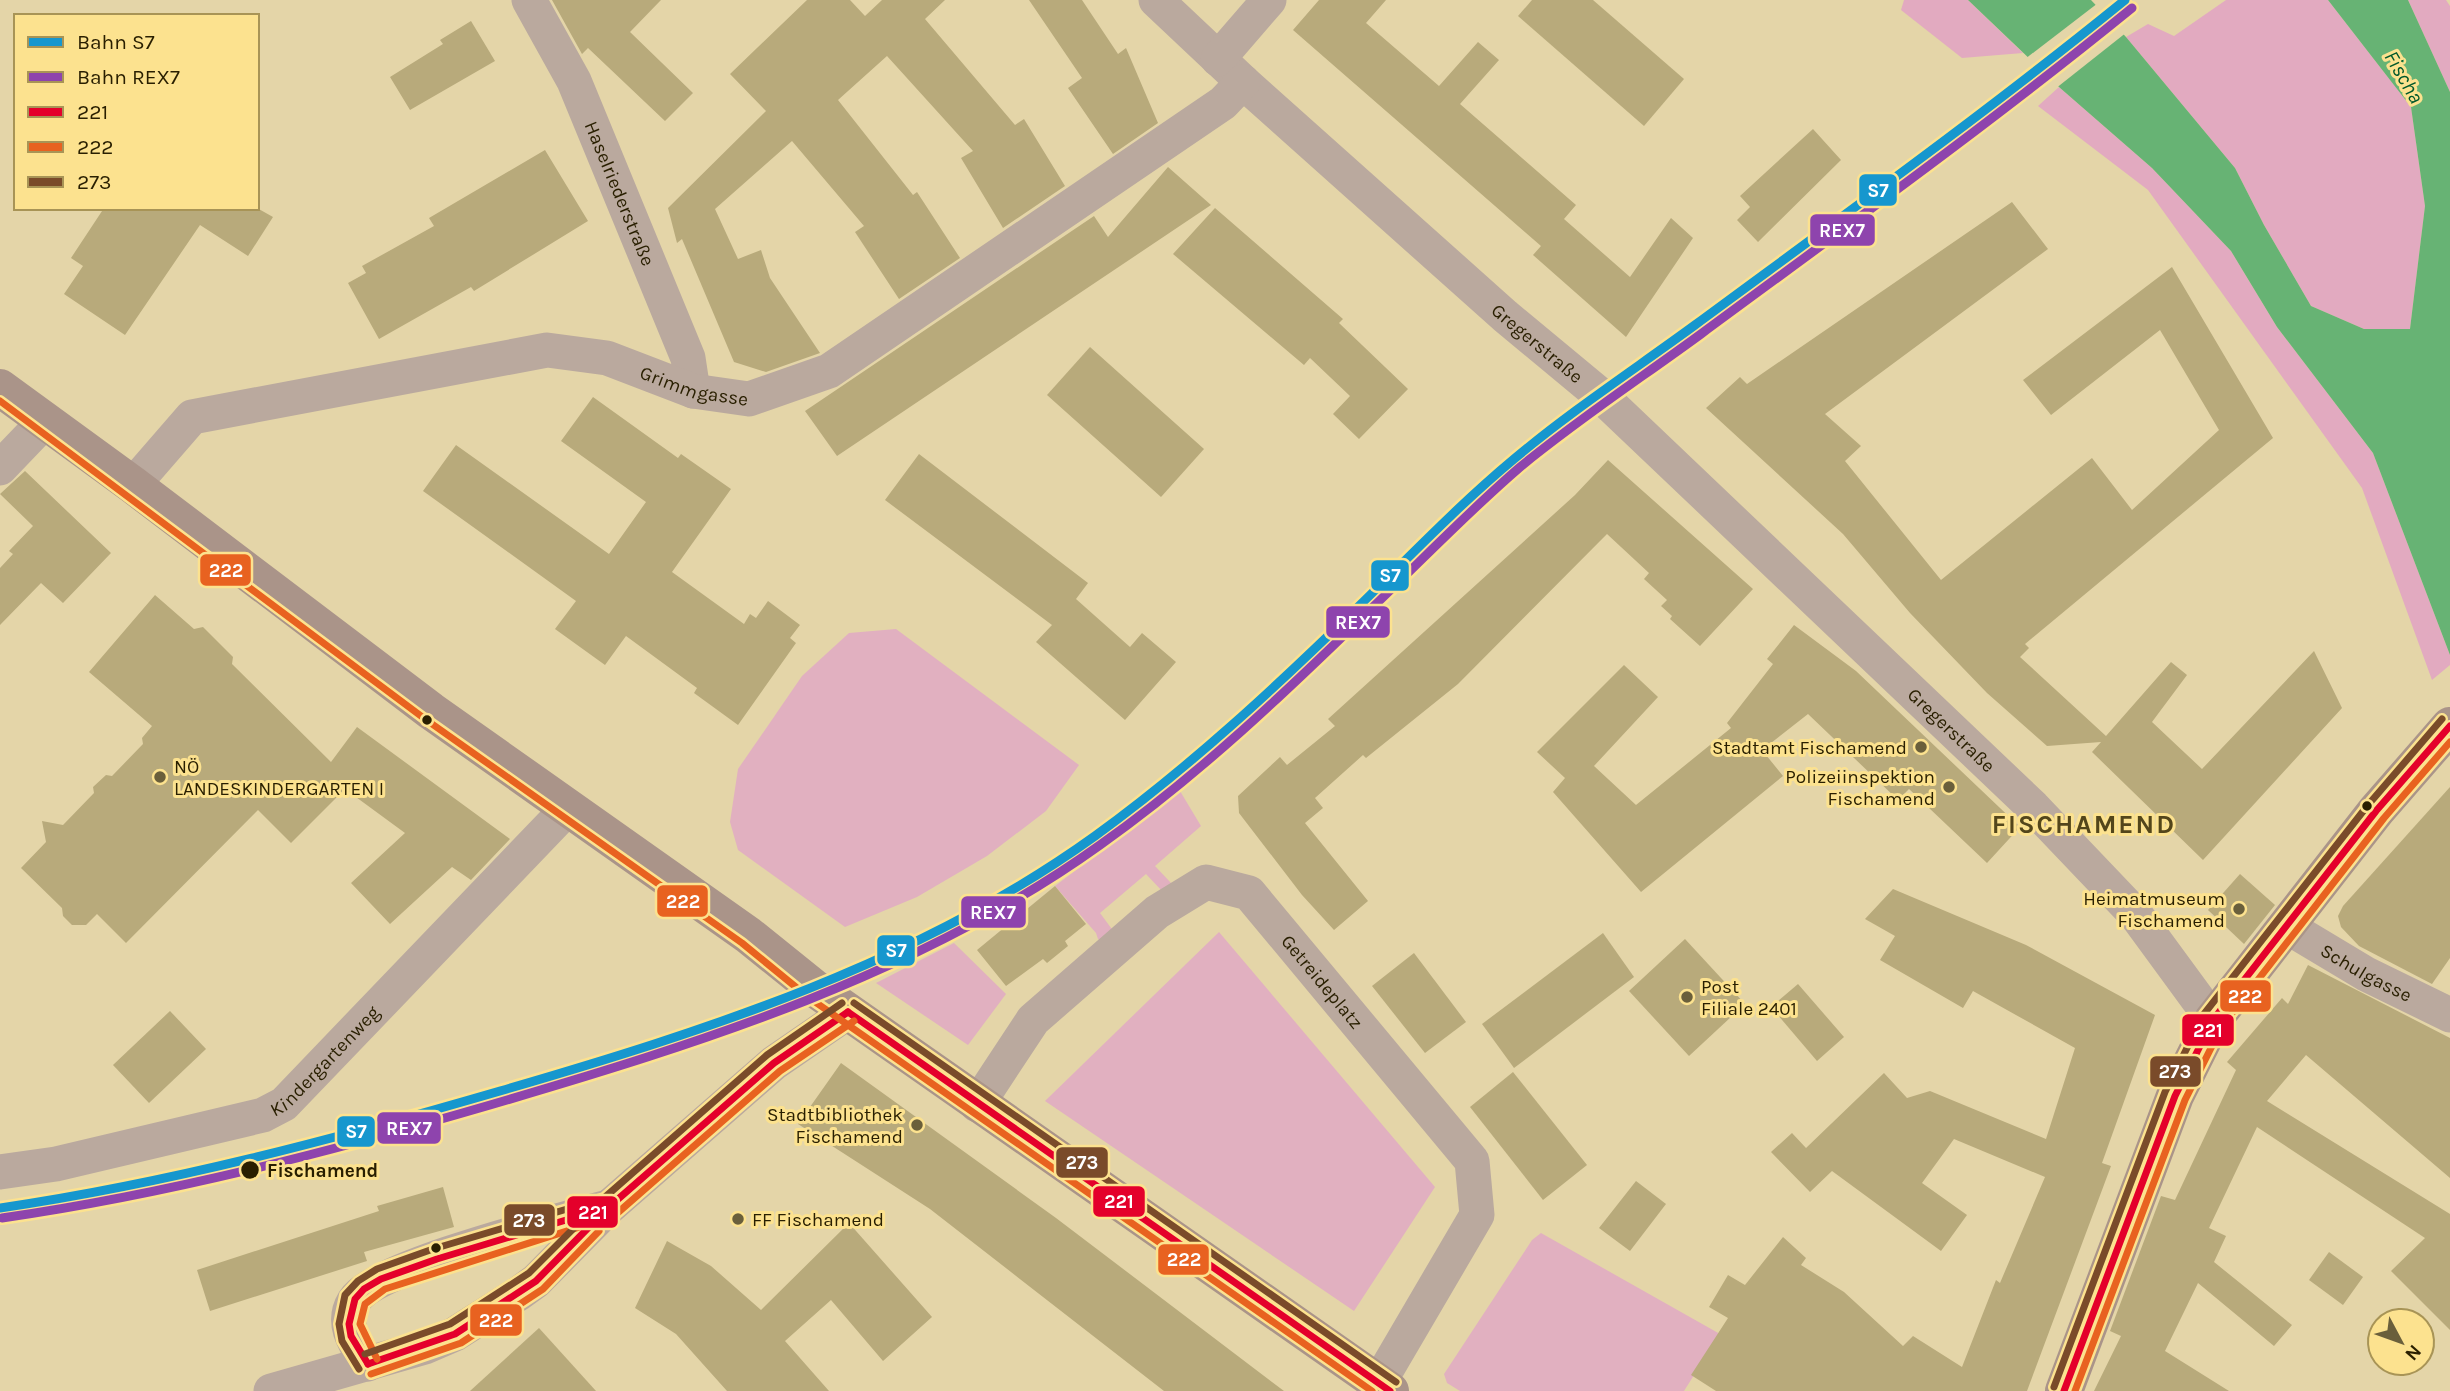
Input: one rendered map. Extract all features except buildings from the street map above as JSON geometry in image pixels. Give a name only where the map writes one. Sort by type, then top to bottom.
[{"type":"main road","points":[[0,388],[133,485],[431,711],[748,935],[848,1012],[977,1105],[1384,1388]]},
{"type":"main road","points":[[2064,1391],[2175,1096],[2213,1020],[2416,762],[2450,726]]},
{"type":"street","name":"Haselriederstraße","points":[[529,0],[574,81],[688,358],[693,391]]},
{"type":"street","name":"Gregerstraße","points":[[1156,0],[1243,82],[1505,316],[1599,394],[2033,807],[2136,915],[2213,1020]]},
{"type":"street","points":[[1218,59],[1269,0]]},
{"type":"street","name":"Grimmgasse","points":[[133,485],[192,417],[547,350],[607,358],[693,391],[749,399],[829,371],[1223,103],[1243,82]]},
{"type":"street","points":[[0,468],[45,422]]},
{"type":"street","name":"Kindergartenweg","points":[[0,1172],[56,1164],[250,1119],[284,1104],[568,808]]},
{"type":"street","name":"Getreideplatz","points":[[977,1105],[1033,1020],[1157,912],[1206,882],[1249,893],[1472,1161],[1477,1215],[1384,1388]]},
{"type":"street","name":"Schulgasse","points":[[2286,926],[2366,974],[2450,1015]]},
{"type":"street","points":[[271,1391],[357,1376],[455,1334],[518,1294],[536,1281],[609,1206],[774,1063],[848,1012]]},
{"type":"street","points":[[357,1376],[348,1324],[355,1299],[364,1289],[381,1279],[437,1259],[609,1206]]},
{"type":"shaded area","points":[[1904,0],[1968,0],[2023,53],[1962,58],[1901,10]]},
{"type":"shaded area","points":[[2226,0],[2328,0],[2411,107],[2425,206],[2410,329],[2364,329],[2311,306],[2235,168],[2126,37],[2148,24],[2174,36]]},
{"type":"shaded area","points":[[2408,0],[2446,0],[2450,6],[2450,92]]},
{"type":"shaded area","points":[[2059,87],[2152,168],[2231,251],[2277,327],[2373,453],[2450,655],[2450,665],[2432,680],[2362,488],[2148,190],[2038,106]]},
{"type":"shaded area","points":[[896,629],[1079,765],[1046,811],[987,856],[917,897],[845,927],[738,850],[730,822],[738,769],[802,676],[849,633]]},
{"type":"shaded area","points":[[1180,791],[1201,826],[1155,866],[1171,883],[1170,889],[1163,892],[1146,874],[1100,913],[1114,932],[1107,945],[1098,939],[1096,933],[1055,886]]},
{"type":"shaded area","points":[[1219,932],[1435,1187],[1354,1311],[1045,1101]]},
{"type":"shaded area","points":[[954,943],[1006,994],[968,1045],[876,983]]},
{"type":"shaded area","points":[[1541,1233],[1720,1334],[1684,1391],[1460,1391],[1447,1383],[1444,1374],[1532,1240]]},
{"type":"water","name":"Fischa","points":[[1968,0],[2091,0],[2126,37],[2235,168],[2311,306],[2364,329],[2410,329],[2425,206],[2411,107],[2328,0],[2408,0],[2450,92],[2450,655],[2373,453],[2277,327],[2231,251],[2152,168],[2059,87]]},
{"type":"pier","points":[[2098,3],[2127,32],[2055,89],[2025,59]]},
{"type":"rail line","name":"S7","points":[[0,1208],[127,1186],[314,1143],[577,1068],[655,1044],[809,989],[884,957],[957,921],[1027,881],[1130,810],[1232,725],[1297,666],[1474,494],[1536,441],[1912,165],[2125,0]]},
{"type":"rail line","name":"REX7","points":[[2,1218],[126,1197],[248,1170],[490,1105],[728,1030],[806,1001],[958,932],[1030,891],[1137,818],[1241,731],[1482,501],[1541,450],[1918,174],[2132,8]]},
{"type":"transit line","name":"222","points":[[0,401],[425,719],[742,943],[808,997],[1372,1391]]},
{"type":"transit line","name":"273","points":[[2054,1387],[2165,1092],[2204,1014],[2368,805],[2442,719]]},
{"type":"transit line","name":"221","points":[[2064,1391],[2175,1096],[2213,1020],[2376,811],[2450,726]]},
{"type":"transit line","name":"222","points":[[2075,1391],[2185,1100],[2222,1026],[2384,818],[2450,742]]},
{"type":"transit line","name":"273","points":[[359,1369],[342,1341],[339,1324],[345,1295],[358,1281],[377,1269],[433,1249],[604,1198],[767,1055],[842,1003]]},
{"type":"transit line","name":"273","points":[[854,1003],[1396,1382]]},
{"type":"transit line","name":"221","points":[[848,1012],[1390,1391]]},
{"type":"transit line","name":"221","points":[[368,1364],[351,1336],[349,1324],[355,1299],[364,1289],[381,1279],[437,1259],[609,1207],[774,1063],[848,1012]]},
{"type":"transit line","name":"222","points":[[377,1359],[360,1324],[365,1304],[385,1289],[614,1216],[780,1071],[854,1021]]},
{"type":"transit line","name":"273","points":[[365,1354],[450,1324],[529,1273],[585,1217]]},
{"type":"transit line","name":"221","points":[[368,1364],[455,1334],[536,1281],[592,1224]]},
{"type":"transit line","name":"222","points":[[371,1374],[461,1343],[543,1289],[599,1231]]},
{"type":"place","name":"Stadtamt Fischamend","points":[[1921,747]]},
{"type":"place","name":"NÖ LANDESKINDERGARTEN I","points":[[160,777]]},
{"type":"place","name":"Polizeiinspektion Fischamend","points":[[1949,787]]},
{"type":"place","name":"Heimatmuseum Fischamend","points":[[2239,909]]},
{"type":"place","name":"Post Filiale 2401","points":[[1687,997]]},
{"type":"place","name":"Stadtbibliothek Fischamend","points":[[917,1125]]},
{"type":"place","name":"Fischamend","points":[[250,1170]]},
{"type":"place","name":"FF Fischamend","points":[[738,1219]]},
{"type":"district","name":"FISCHAMEND","points":[[2084,824]]}]
